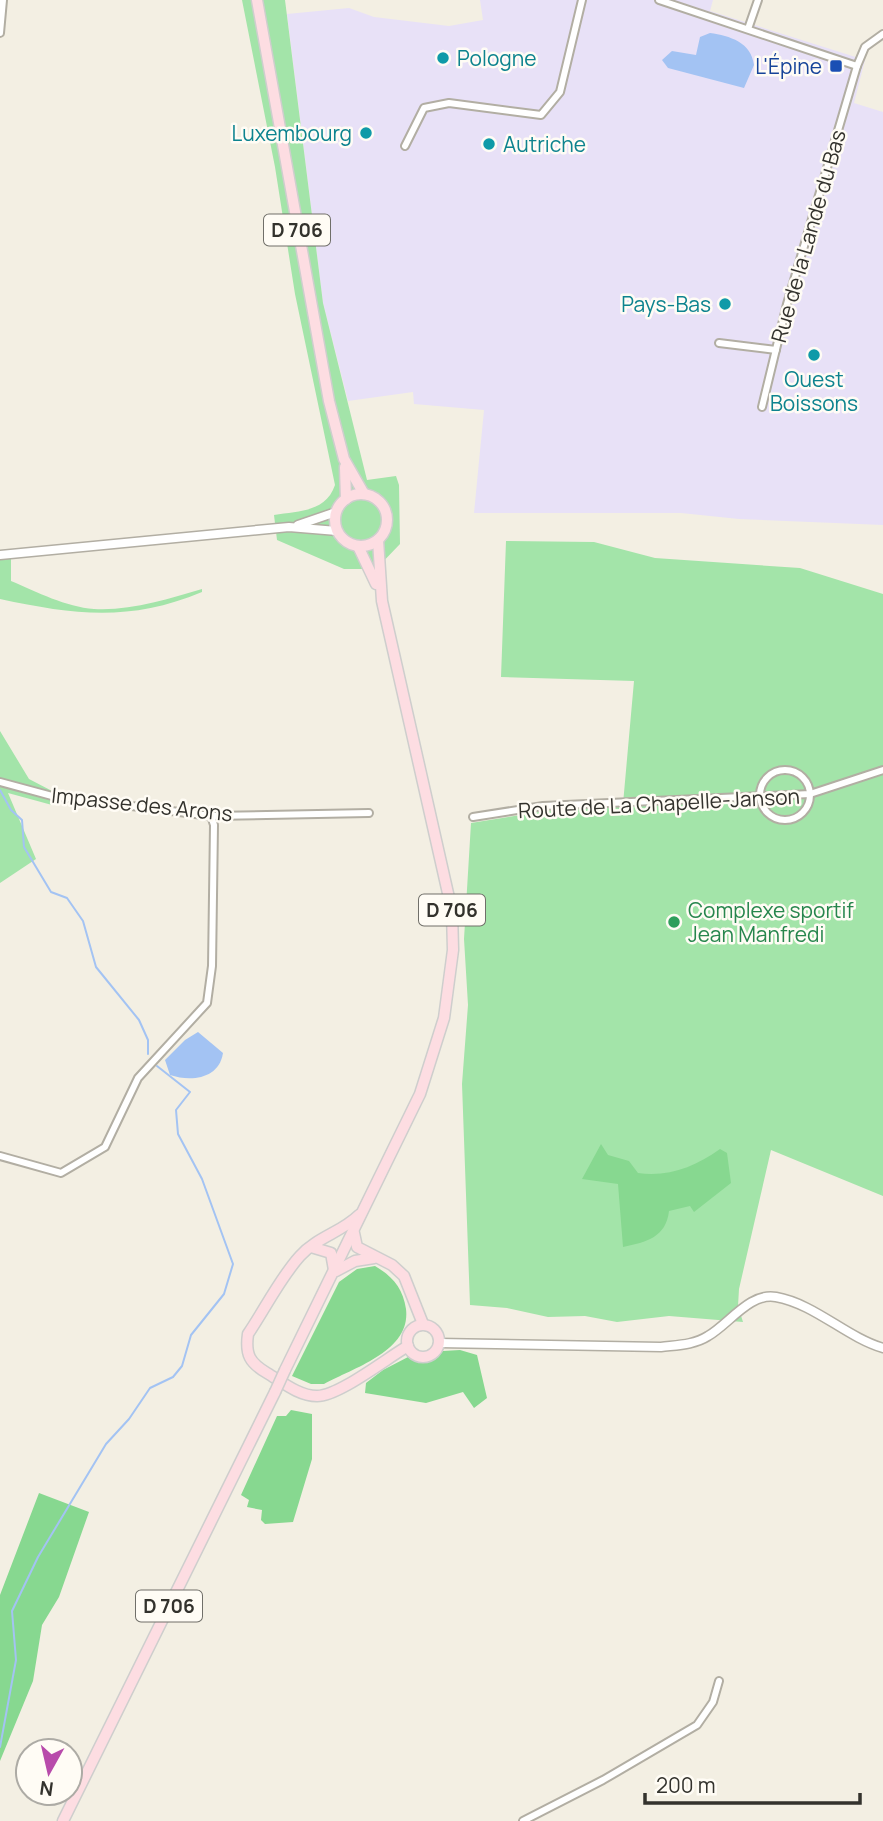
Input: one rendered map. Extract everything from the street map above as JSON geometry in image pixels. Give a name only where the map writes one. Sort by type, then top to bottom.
[{"type":"main road","name":"D 706","points":[[257,0],[329,401],[344,459],[346,499]]},
{"type":"main road","name":"D 706","points":[[344,459],[363,494]]},
{"type":"main road","points":[[363,494],[377,499],[387,515],[386,528],[378,540],[358,546],[345,542],[337,531],[335,512],[346,499],[363,494]]},
{"type":"main road","name":"D 706","points":[[63,1821],[354,1233],[420,1094],[435,1055],[446,1008],[453,950],[452,911],[444,864],[382,601],[378,540]]},
{"type":"main road","name":"D 706","points":[[358,546],[382,601]]},
{"type":"main road","points":[[365,1209],[347,1227],[301,1255],[248,1334],[246,1350],[252,1365],[302,1393],[318,1396],[335,1390],[408,1346]]},
{"type":"main road","points":[[354,1233],[358,1247],[374,1258],[392,1265],[404,1276],[423,1324],[437,1332],[439,1343],[435,1352],[425,1357],[414,1354],[408,1346],[410,1331],[423,1324]]},
{"type":"main road","points":[[311,1247],[331,1253],[334,1272],[355,1261],[374,1258]]},
{"type":"street","points":[[0,33],[4,0]]},
{"type":"street","points":[[405,146],[424,107],[449,103],[541,115],[561,92],[582,0]]},
{"type":"street","points":[[659,0],[857,66]]},
{"type":"street","points":[[748,29],[758,0]]},
{"type":"street","name":"Rue de la Lande du Bas","points":[[762,407],[857,66],[865,47],[883,34]]},
{"type":"street","points":[[719,343],[776,351]]},
{"type":"street","points":[[289,527],[335,512]]},
{"type":"street","points":[[0,555],[289,527],[337,531]]},
{"type":"street","points":[[784,770],[792,771],[805,779],[810,794],[809,803],[799,816],[782,820],[767,812],[761,796],[770,776],[784,770]]},
{"type":"street","name":"Route de La Chapelle-Janson","points":[[473,817],[543,806],[810,794],[883,770]]},
{"type":"street","name":"Impasse des Arons","points":[[0,782],[52,796],[211,816],[369,813]]},
{"type":"street","points":[[0,1156],[61,1173],[86,1156],[99,1152],[111,1139],[125,1102],[143,1072],[200,1013],[210,993],[212,966],[214,825],[211,816]]},
{"type":"street","points":[[439,1343],[661,1348],[688,1344],[707,1337],[764,1296],[777,1297],[799,1305],[883,1348]]},
{"type":"street","points":[[523,1821],[603,1780],[696,1725],[713,1702],[719,1681]]},
{"type":"shaded area","points":[[480,0],[713,0],[710,11],[865,60],[854,103],[883,112],[883,525],[739,519],[681,513],[474,513],[484,410],[414,404],[413,392],[348,401],[323,303],[287,14],[349,8],[374,17],[449,26],[483,20]]},
{"type":"green space","points":[[242,0],[285,0],[323,303],[367,480],[396,476],[399,485],[400,544],[376,569],[344,569],[277,540],[274,515],[310,509],[325,501],[335,485],[295,294],[275,167]]},
{"type":"green space","name":"Complexe sportif Jean Manfredi","points":[[506,541],[594,542],[655,558],[800,568],[883,594],[883,1196],[771,1150],[739,1289],[738,1306],[743,1322],[669,1316],[617,1322],[585,1316],[548,1317],[507,1308],[470,1305],[462,1084],[468,1005],[464,939],[471,823],[558,809],[623,804],[634,681],[501,677]]},
{"type":"green space","points":[[11,549],[11,581],[73,605],[94,609],[122,608],[149,604],[202,589],[202,592],[151,608],[102,613],[53,609],[0,599],[0,551]]},
{"type":"green space","points":[[0,731],[29,779],[54,792],[52,805],[8,793],[36,859],[0,883]]},
{"type":"green space","points":[[601,1144],[608,1155],[629,1161],[638,1173],[649,1174],[681,1169],[720,1149],[727,1153],[731,1183],[694,1212],[690,1206],[669,1211],[664,1227],[654,1237],[623,1247],[618,1184],[582,1179]]},
{"type":"green space","points":[[375,1266],[391,1278],[402,1295],[406,1309],[405,1324],[400,1336],[378,1356],[324,1384],[311,1384],[292,1376],[339,1282],[357,1269]]},
{"type":"green space","points":[[460,1350],[477,1355],[487,1398],[474,1408],[463,1392],[426,1403],[365,1393],[366,1383],[383,1370],[410,1356],[428,1360],[443,1351]]},
{"type":"green space","points":[[291,1410],[312,1414],[312,1459],[293,1522],[265,1524],[261,1520],[262,1510],[247,1507],[249,1500],[241,1495],[277,1416],[286,1416]]},
{"type":"green space","points":[[39,1493],[89,1512],[59,1597],[42,1625],[33,1681],[0,1761],[0,1595]]},
{"type":"water","points":[[710,33],[732,38],[749,51],[754,65],[744,88],[668,68],[662,60],[672,51],[696,55],[700,37]]},
{"type":"water","points":[[198,1032],[223,1053],[220,1062],[210,1073],[203,1076],[187,1078],[170,1075],[165,1060],[185,1040]]},
{"type":"waterway","points":[[0,790],[11,810],[22,820],[24,847],[51,892],[67,898],[83,921],[96,967],[139,1020],[148,1040],[148,1054]]},
{"type":"waterway","points":[[0,1747],[16,1660],[12,1611],[38,1557],[106,1444],[129,1419],[150,1388],[173,1377],[182,1366],[191,1335],[224,1294],[233,1264],[202,1179],[178,1134],[176,1110],[190,1092],[157,1066]]},
{"type":"place","name":"Pologne","points":[[443,58]]},
{"type":"place","name":"L'Épine","points":[[836,66]]},
{"type":"place","name":"Luxembourg","points":[[366,133]]},
{"type":"place","name":"Autriche","points":[[489,144]]},
{"type":"place","name":"Pays-Bas","points":[[725,304]]},
{"type":"place","name":"Ouest Boissons","points":[[814,355]]},
{"type":"place","name":"Complexe sportif Jean Manfredi","points":[[674,922]]}]
